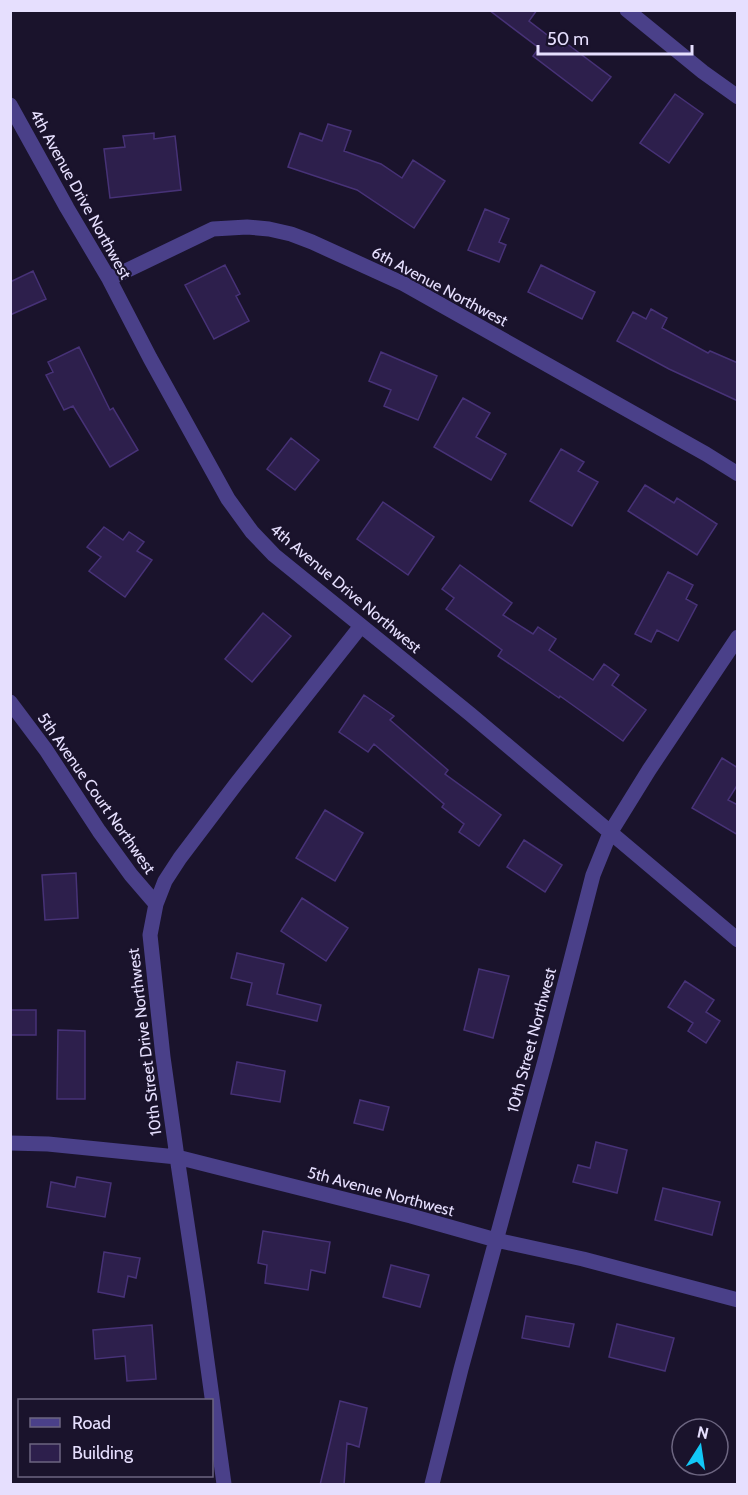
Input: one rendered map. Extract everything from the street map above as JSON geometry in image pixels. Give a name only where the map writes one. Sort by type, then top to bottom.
[{"type":"street","points":[[627,10],[703,72],[738,97]]},
{"type":"street","name":"4th Avenue Drive Northwest","points":[[10,105],[109,279],[228,499],[246,524],[274,555],[470,714],[738,940]]},
{"type":"street","name":"6th Avenue Northwest","points":[[109,279],[213,229],[246,227],[291,234],[404,284],[738,474]]},
{"type":"street","name":"10th Street Drive Northwest","points":[[212,1399],[163,1057],[150,935],[156,904],[165,881],[180,858],[361,626]]},
{"type":"street","name":"10th Street Northwest","points":[[432,1485],[592,875],[610,833],[738,637]]},
{"type":"street","name":"5th Avenue Court Northwest","points":[[10,702],[46,750],[99,831],[131,875],[156,904]]},
{"type":"street","name":"5th Avenue Northwest","points":[[10,1143],[48,1144],[177,1157],[411,1216],[496,1240],[584,1258],[738,1300]]},
{"type":"street","name":"10th Street Drive Northwest","points":[[213,1405],[224,1485]]},
{"type":"building","points":[[489,10],[537,10],[529,21],[563,47],[566,43],[611,77],[592,101],[533,56],[539,48]]},
{"type":"building","points":[[675,94],[703,114],[669,163],[640,143]]},
{"type":"building","points":[[328,124],[351,131],[344,151],[381,164],[402,178],[413,160],[445,181],[414,228],[357,190],[288,167],[300,133],[322,141]]},
{"type":"building","points":[[154,133],[154,139],[175,136],[181,190],[110,198],[104,149],[125,147],[123,136]]},
{"type":"building","points":[[485,209],[509,219],[499,242],[506,245],[499,262],[468,250]]},
{"type":"building","points":[[225,265],[240,294],[236,296],[249,321],[214,339],[185,285]]},
{"type":"building","points":[[541,265],[595,292],[582,319],[528,292]]},
{"type":"building","points":[[33,271],[46,299],[10,315],[10,282]]},
{"type":"building","points":[[651,309],[667,318],[662,328],[708,353],[710,351],[738,363],[738,401],[669,369],[617,341],[633,312],[646,319]]},
{"type":"building","points":[[79,347],[110,410],[113,408],[138,450],[110,467],[73,406],[64,410],[46,375],[53,372],[48,362]]},
{"type":"building","points":[[381,352],[437,376],[418,420],[384,406],[391,390],[369,381]]},
{"type":"building","points":[[463,398],[490,413],[476,437],[506,454],[491,480],[434,447]]},
{"type":"building","points":[[291,438],[319,460],[295,490],[267,469]]},
{"type":"building","points":[[561,449],[584,462],[578,471],[598,482],[572,526],[530,501]]},
{"type":"building","points":[[645,485],[674,503],[677,498],[717,524],[697,555],[628,511]]},
{"type":"building","points":[[383,502],[434,537],[408,575],[357,539]]},
{"type":"building","points":[[104,527],[123,540],[129,532],[144,542],[137,551],[152,560],[125,597],[89,571],[101,557],[87,547]]},
{"type":"building","points":[[460,565],[512,603],[503,615],[533,634],[538,627],[556,639],[549,650],[593,680],[604,664],[619,675],[612,685],[646,710],[623,741],[498,656],[502,650],[446,609],[454,598],[442,589]]},
{"type":"building","points":[[668,572],[693,585],[686,599],[697,605],[678,641],[657,630],[651,642],[635,634]]},
{"type":"building","points":[[263,613],[291,636],[252,682],[225,659]]},
{"type":"building","points":[[364,695],[394,716],[390,720],[448,770],[445,774],[501,815],[479,846],[459,832],[464,824],[442,807],[444,804],[374,744],[368,752],[339,732]]},
{"type":"building","points":[[722,758],[738,768],[738,784],[728,800],[738,805],[738,835],[692,808]]},
{"type":"building","points":[[325,810],[363,833],[335,881],[296,858]]},
{"type":"building","points":[[524,840],[562,865],[545,892],[507,867]]},
{"type":"building","points":[[76,873],[78,918],[45,920],[42,875]]},
{"type":"building","points":[[302,898],[348,928],[326,961],[281,931]]},
{"type":"building","points":[[237,953],[284,964],[277,994],[321,1005],[317,1021],[247,1005],[252,983],[231,978]]},
{"type":"building","points":[[479,969],[509,976],[493,1038],[464,1030]]},
{"type":"building","points":[[685,981],[714,1000],[706,1012],[720,1021],[706,1043],[688,1031],[693,1023],[668,1007]]},
{"type":"building","points":[[10,1010],[36,1010],[36,1035],[10,1035]]},
{"type":"building","points":[[58,1030],[85,1031],[85,1099],[57,1099]]},
{"type":"building","points":[[237,1062],[285,1071],[280,1102],[231,1094]]},
{"type":"building","points":[[360,1100],[389,1107],[383,1130],[354,1123]]},
{"type":"building","points":[[596,1142],[627,1150],[617,1193],[573,1182],[578,1165],[590,1168]]},
{"type":"building","points":[[77,1177],[111,1183],[105,1217],[47,1207],[51,1182],[75,1187]]},
{"type":"building","points":[[663,1188],[720,1202],[712,1235],[655,1220]]},
{"type":"building","points":[[263,1231],[330,1242],[325,1273],[311,1270],[308,1290],[265,1283],[267,1265],[258,1263]]},
{"type":"building","points":[[104,1252],[140,1258],[136,1278],[128,1276],[124,1297],[98,1292]]},
{"type":"building","points":[[391,1265],[429,1275],[420,1307],[383,1297]]},
{"type":"building","points":[[526,1316],[574,1324],[569,1347],[522,1338]]},
{"type":"building","points":[[617,1324],[674,1338],[665,1371],[609,1357]]},
{"type":"building","points":[[152,1325],[156,1379],[127,1381],[125,1356],[95,1359],[93,1330]]},
{"type":"building","points":[[340,1401],[367,1408],[359,1447],[347,1443],[344,1485],[320,1485]]}]
